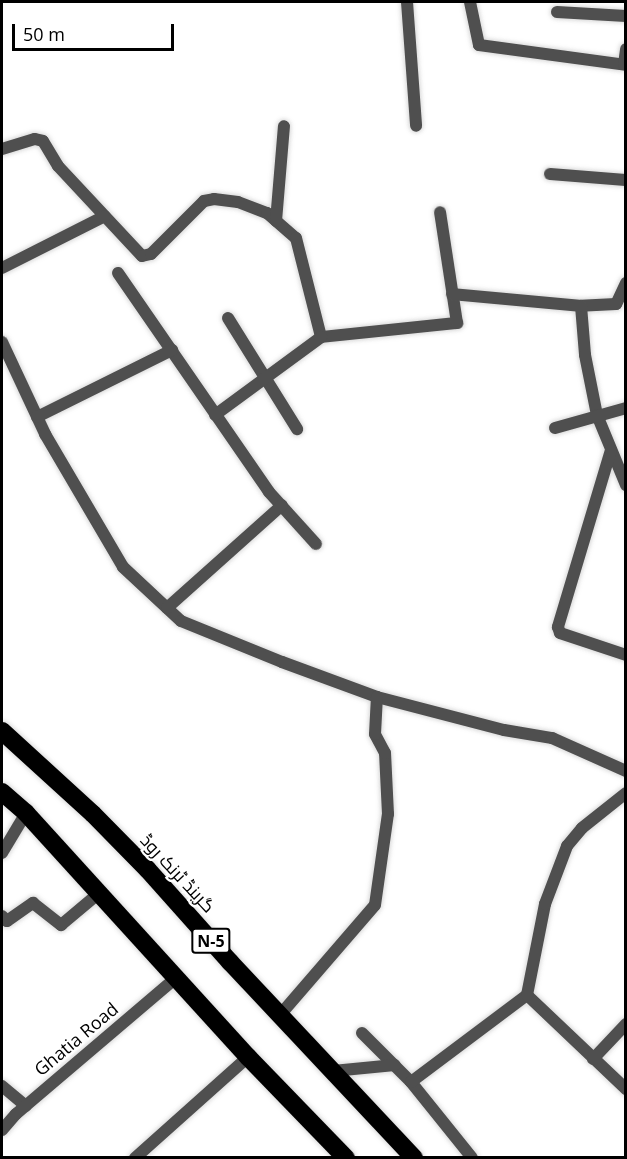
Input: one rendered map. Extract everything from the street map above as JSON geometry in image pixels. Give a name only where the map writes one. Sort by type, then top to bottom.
[{"type":"highway","name":"گرینڈ ٹرنک روڈ","points":[[2,730],[101,822],[414,1158]]},
{"type":"highway","name":"N-5","points":[[2,792],[26,813],[248,1057],[346,1158]]},
{"type":"street","points":[[407,2],[416,126]]},
{"type":"street","points":[[470,2],[479,45],[625,65],[626,49]]},
{"type":"street","points":[[557,12],[626,16]]},
{"type":"street","points":[[276,221],[284,126]]},
{"type":"street","points":[[2,149],[35,139],[43,141],[58,166],[142,256],[151,254],[204,201],[214,199],[238,202],[267,213],[296,238],[321,337]]},
{"type":"street","points":[[550,174],[626,180]]},
{"type":"street","points":[[215,414],[321,337],[457,323],[440,212]]},
{"type":"street","points":[[2,268],[105,216]]},
{"type":"street","points":[[118,273],[269,492],[316,543]]},
{"type":"street","points":[[452,294],[581,306],[616,304],[626,283]]},
{"type":"street","points":[[581,306],[585,356],[597,415],[626,485]]},
{"type":"street","points":[[228,318],[297,429]]},
{"type":"street","points":[[2,342],[37,417],[87,510],[123,567],[181,621],[377,697],[504,730],[552,738],[626,771]]},
{"type":"street","points":[[37,417],[172,350]]},
{"type":"street","points":[[555,428],[626,408]]},
{"type":"street","points":[[611,450],[558,627],[560,633],[626,655]]},
{"type":"street","points":[[167,608],[282,505]]},
{"type":"street","points":[[280,1015],[375,905],[388,814],[385,753],[375,734],[377,697]]},
{"type":"street","points":[[411,1082],[526,995],[545,904],[567,846],[582,828],[626,793]]},
{"type":"street","points":[[2,853],[26,813]]},
{"type":"street","points":[[2,916],[7,921],[33,903],[61,925],[99,893]]},
{"type":"street","name":"Ghatia Road","points":[[2,1130],[26,1106],[176,978]]},
{"type":"street","points":[[526,995],[626,1089]]},
{"type":"street","points":[[593,1059],[626,1024]]},
{"type":"street","points":[[362,1033],[411,1082],[472,1158]]},
{"type":"street","points":[[135,1158],[248,1057]]},
{"type":"street","points":[[333,1071],[395,1065]]},
{"type":"street","points":[[2,1086],[26,1106]]}]
